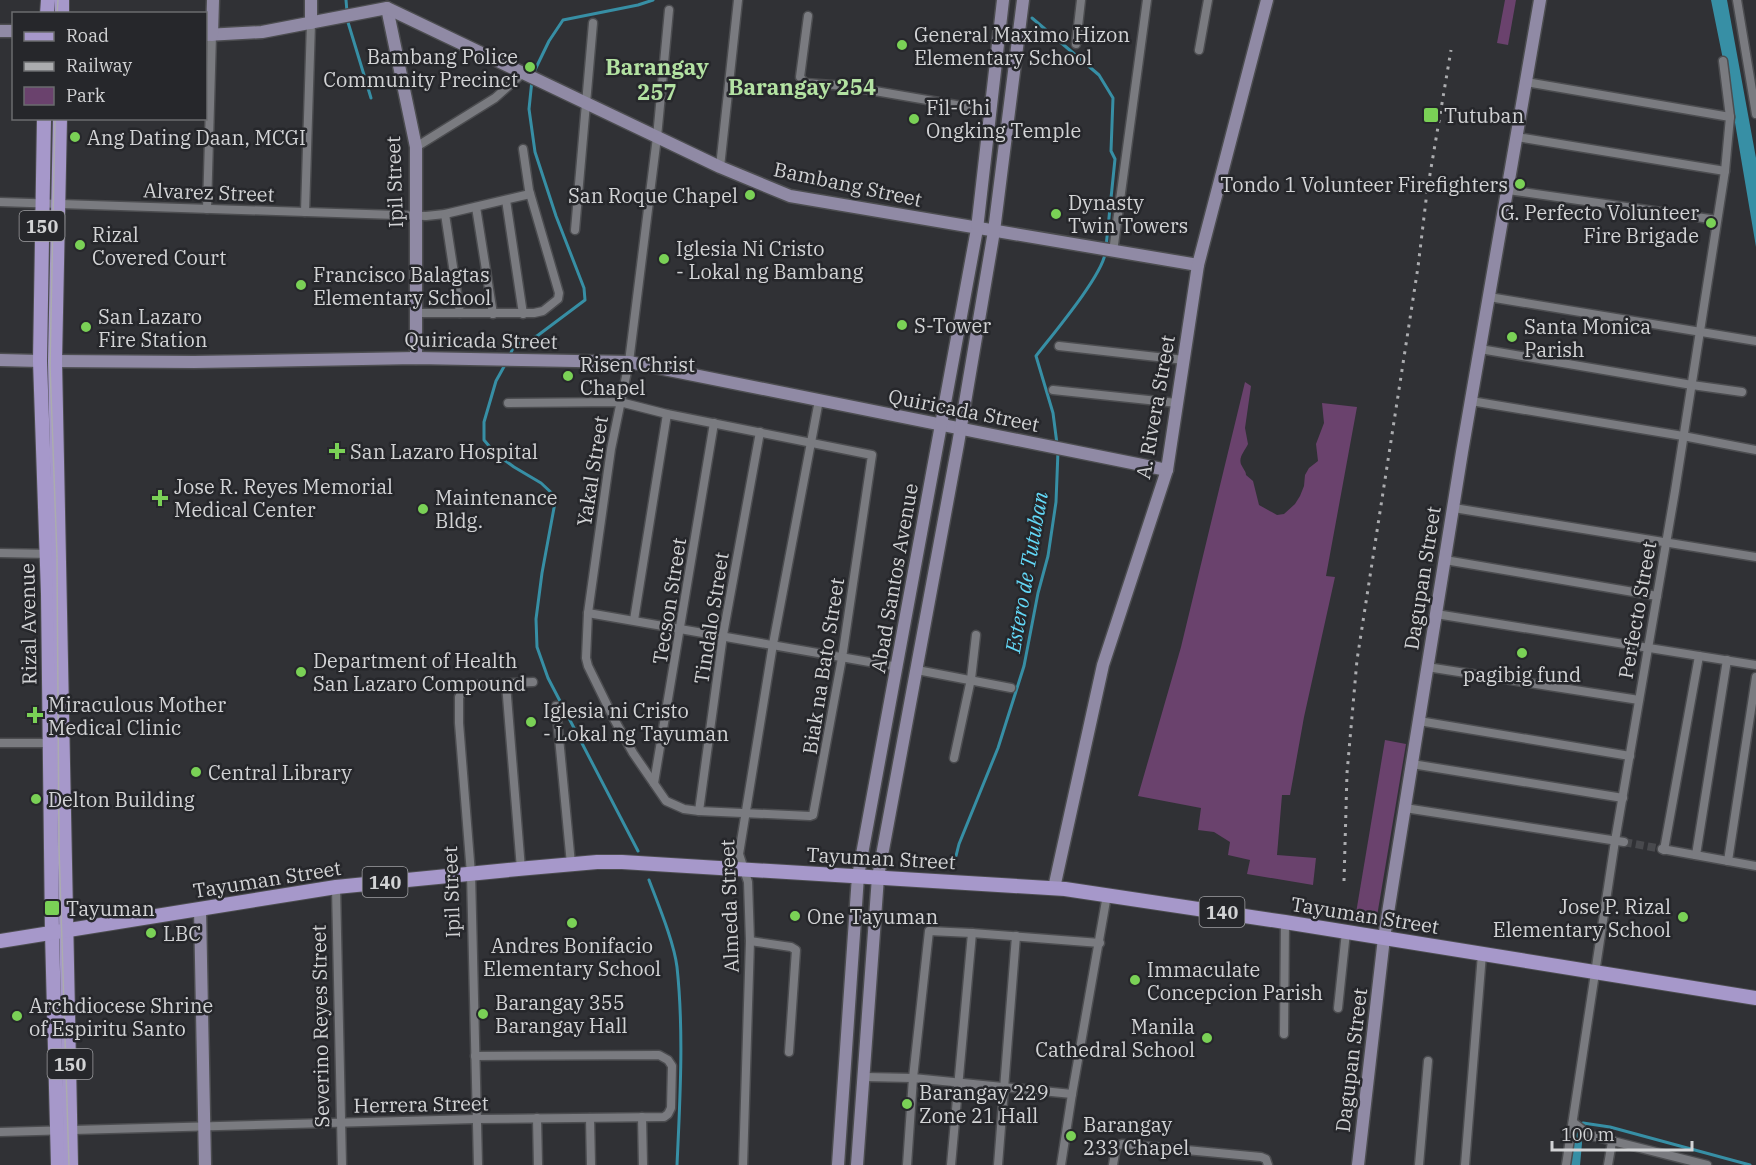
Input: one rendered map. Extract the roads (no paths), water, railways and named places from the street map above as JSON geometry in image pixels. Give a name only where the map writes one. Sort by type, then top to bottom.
[{"type":"main road","name":"Rizal Avenue","points":[[44,120],[40,361],[53,554]]},
{"type":"main road","name":"Rizal Avenue","points":[[60,120],[55,333],[53,554],[56,743],[52,933],[64,1130],[71,1165]]},
{"type":"main road","points":[[40,333],[55,333]]},
{"type":"main road","name":"Rizal Avenue","points":[[56,743],[67,930],[64,1130],[58,1165]]},
{"type":"main road","name":"Tayuman Street","points":[[0,941],[336,887],[571,864],[622,862],[1053,888],[1285,922],[1756,998]]},
{"type":"street","points":[[207,209],[209,35],[213,0]]},
{"type":"street","points":[[305,212],[311,0]]},
{"type":"street","points":[[720,167],[738,0]]},
{"type":"street","name":"Abad Santos Avenue","points":[[838,1165],[858,876],[977,229],[1003,0]]},
{"type":"street","name":"Abad Santos Avenue","points":[[857,1165],[878,877],[917,670],[994,231],[1023,0]]},
{"type":"street","points":[[1076,44],[1081,0]]},
{"type":"street","points":[[1107,251],[1147,0]]},
{"type":"street","points":[[1199,50],[1208,0]]},
{"type":"street","name":"A. Rivera Street","points":[[1053,888],[1103,665],[1167,471],[1198,266],[1267,0]]},
{"type":"street","name":"Dagupan Street","points":[[1358,1165],[1384,938],[1444,560],[1540,0]]},
{"type":"street","points":[[1737,0],[1756,114]]},
{"type":"street","points":[[209,35],[262,32],[391,4]]},
{"type":"street","name":"Bambang Street","points":[[391,4],[525,74],[720,167],[790,196],[1198,266]]},
{"type":"street","name":"Ipil Street","points":[[391,4],[416,147],[416,358]]},
{"type":"street","name":"Yakal Street","points":[[669,10],[657,137],[629,362],[611,449],[588,613],[586,658],[614,719],[633,753],[666,801],[684,809],[745,812]]},
{"type":"street","points":[[808,16],[800,76],[805,83],[846,87],[991,111]]},
{"type":"street","points":[[575,230],[593,23]]},
{"type":"street","name":"Perfecto Street","points":[[1566,1165],[1575,1124],[1596,972],[1620,842],[1623,798],[1725,171],[1730,117],[1723,61]]},
{"type":"street","points":[[416,147],[495,98],[525,74]]},
{"type":"street","points":[[1526,82],[1730,117]]},
{"type":"street","points":[[1517,137],[1725,171]]},
{"type":"street","points":[[416,313],[523,314],[543,310],[558,299],[559,293],[530,194],[523,149]]},
{"type":"street","points":[[1508,190],[1718,220]]},
{"type":"street","name":"Alvarez Street","points":[[0,202],[416,215],[445,214],[530,194]]},
{"type":"street","points":[[506,200],[523,314]]},
{"type":"street","points":[[476,207],[494,314]]},
{"type":"street","points":[[445,214],[460,313]]},
{"type":"street","points":[[1489,297],[1756,341]]},
{"type":"street","points":[[1059,345],[1184,360]]},
{"type":"street","points":[[1480,349],[1742,392]]},
{"type":"street","name":"Quiricada Street","points":[[0,360],[194,362],[416,358],[629,362],[1167,471]]},
{"type":"street","points":[[1053,390],[1177,403]]},
{"type":"street","name":"Almeda Street","points":[[743,1165],[750,940],[748,882],[740,854],[773,644],[819,400]]},
{"type":"street","points":[[1471,401],[1756,450]]},
{"type":"street","points":[[508,403],[621,402],[667,414],[810,443]]},
{"type":"street","points":[[634,620],[667,414]]},
{"type":"street","name":"Tecson Street","points":[[654,783],[714,423]]},
{"type":"street","name":"Tindalo Street","points":[[699,811],[723,635],[760,432]]},
{"type":"street","name":"Biak na Bato Street","points":[[745,812],[813,815],[842,658],[872,455],[810,443]]},
{"type":"street","points":[[1454,508],[1756,557]]},
{"type":"street","points":[[0,553],[53,554]]},
{"type":"street","points":[[1444,560],[1657,596]]},
{"type":"street","points":[[588,613],[898,667]]},
{"type":"street","points":[[1436,615],[1756,665]]},
{"type":"street","points":[[954,758],[970,679],[976,635]]},
{"type":"street","points":[[1699,656],[1663,849],[1756,866]]},
{"type":"street","points":[[1696,855],[1727,660]]},
{"type":"street","points":[[1427,667],[1639,700]]},
{"type":"street","points":[[917,670],[1011,688]]},
{"type":"street","points":[[1728,861],[1756,677]]},
{"type":"street","name":"Ipil Street","points":[[478,1165],[471,874],[459,697],[464,689],[470,686],[533,682]]},
{"type":"street","points":[[506,684],[521,869]]},
{"type":"street","points":[[556,706],[571,864]]},
{"type":"street","points":[[1419,721],[1630,756]]},
{"type":"street","points":[[0,743],[56,743]]},
{"type":"street","points":[[1412,764],[1623,798]]},
{"type":"street","points":[[1405,808],[1620,842]]},
{"type":"street","name":"Severino Reyes Street","points":[[336,887],[342,1165]]},
{"type":"street","points":[[1061,1165],[1071,1094],[1107,895]]},
{"type":"street","points":[[200,909],[205,1165]]},
{"type":"street","points":[[1284,1034],[1285,922]]},
{"type":"street","points":[[907,1165],[913,1078],[929,931],[1100,943]]},
{"type":"street","points":[[1338,1008],[1346,932]]},
{"type":"street","points":[[951,1165],[972,933]]},
{"type":"street","points":[[998,1165],[1016,936]]},
{"type":"street","points":[[750,940],[791,947],[796,950],[789,1052]]},
{"type":"street","points":[[1465,1165],[1482,954]]},
{"type":"street","name":"Herrera Street","points":[[0,1132],[340,1122],[664,1117],[670,1108],[672,1066],[669,1060],[659,1055],[475,1056]]},
{"type":"street","points":[[1419,1165],[1428,1061]]},
{"type":"street","points":[[865,1077],[913,1078],[1071,1094]]},
{"type":"street","points":[[642,1117],[643,1165]]},
{"type":"street","points":[[537,1118],[538,1165]]},
{"type":"street","points":[[590,1118],[591,1165]]},
{"type":"street","points":[[1575,1124],[1589,1135],[1707,1165]]},
{"type":"street","points":[[1608,1165],[1612,1142]]},
{"type":"street","points":[[1113,1165],[1118,1145],[1267,1162]]},
{"type":"water","points":[[1711,0],[1727,0],[1756,158],[1756,247],[1731,99]]},
{"type":"waterway","points":[[346,0],[347,12]]},
{"type":"waterway","points":[[533,74],[549,41],[563,20],[653,0]]},
{"type":"waterway","name":"Estero de Tutuban","points":[[1032,18],[1099,75],[1113,98],[1111,151],[1115,159],[1106,247]]},
{"type":"waterway","points":[[347,19],[371,98]]},
{"type":"waterway","points":[[509,357],[514,346],[537,336],[585,300],[584,288],[556,216],[535,152],[529,109],[532,80]]},
{"type":"waterway","name":"Estero de Tutuban","points":[[1057,444],[1053,413],[1036,356],[1086,291],[1102,264],[1105,254]]},
{"type":"waterway","points":[[506,363],[496,381],[484,422],[484,440],[495,453],[541,483],[556,497],[536,619],[537,647],[548,678],[638,851]]},
{"type":"waterway","name":"Estero de Tutuban","points":[[956,856],[998,748],[1024,666],[1038,593],[1048,556],[1056,502],[1058,451]]},
{"type":"waterway","points":[[649,880],[669,935],[677,967],[681,1041],[677,1165]]},
{"type":"waterway","points":[[1574,1143],[1583,1123],[1610,1127],[1750,1165]]},
{"type":"waterway","points":[[1572,1165],[1574,1143]]},
{"type":"tunnel","points":[[1624,842],[1662,849]]},
{"type":"tram line","points":[[57,12],[58,0]]},
{"type":"tram line","points":[[55,120],[50,366],[57,556],[59,848],[69,1165]]},
{"type":"railway","points":[[1344,881],[1347,773],[1357,660],[1418,267],[1427,192],[1451,50]]},
{"type":"place","name":"General Maximo Hizon Elementary School","points":[[902,45]]},
{"type":"place","name":"Bambang Police Community Precinct","points":[[530,67]]},
{"type":"place","name":"Tutuban","points":[[1431,115]]},
{"type":"place","name":"Fil-Chi Ongking Temple","points":[[914,119]]},
{"type":"place","name":"Ang Dating Daan, MCGI","points":[[75,137]]},
{"type":"place","name":"Tondo 1 Volunteer Firefighters","points":[[1520,184]]},
{"type":"place","name":"San Roque Chapel","points":[[750,195]]},
{"type":"place","name":"Dynasty Twin Towers","points":[[1056,214]]},
{"type":"place","name":"G. Perfecto Volunteer Fire Brigade","points":[[1711,223]]},
{"type":"place","name":"Rizal Covered Court","points":[[80,245]]},
{"type":"place","name":"Iglesia Ni Cristo - Lokal ng Bambang","points":[[664,259]]},
{"type":"place","name":"Francisco Balagtas Elementary School","points":[[301,285]]},
{"type":"place","name":"S-Tower","points":[[902,325]]},
{"type":"place","name":"San Lazaro Fire Station","points":[[86,327]]},
{"type":"place","name":"Santa Monica Parish","points":[[1512,337]]},
{"type":"place","name":"Risen Christ Chapel","points":[[568,376]]},
{"type":"place","name":"San Lazaro Hospital","points":[[337,451]]},
{"type":"place","name":"Jose R. Reyes Memorial Medical Center","points":[[160,498]]},
{"type":"place","name":"Maintenance Bldg.","points":[[423,509]]},
{"type":"place","name":"pagibig fund","points":[[1522,653]]},
{"type":"place","name":"Department of Health San Lazaro Compound","points":[[301,672]]},
{"type":"place","name":"Miraculous Mother Medical Clinic","points":[[35,715]]},
{"type":"place","name":"Iglesia ni Cristo - Lokal ng Tayuman","points":[[531,722]]},
{"type":"place","name":"Central Library","points":[[196,772]]},
{"type":"place","name":"Delton Building","points":[[36,799]]},
{"type":"place","name":"Tayuman","points":[[52,908]]},
{"type":"place","name":"One Tayuman","points":[[795,916]]},
{"type":"place","name":"Jose P. Rizal Elementary School","points":[[1683,917]]},
{"type":"place","name":"Andres Bonifacio Elementary School","points":[[572,923]]},
{"type":"place","name":"LBC","points":[[151,933]]},
{"type":"place","name":"Immaculate Concepcion Parish","points":[[1135,980]]},
{"type":"place","name":"Barangay 355 Barangay Hall","points":[[483,1014]]},
{"type":"place","name":"Archdiocese Shrine of Espiritu Santo","points":[[17,1016]]},
{"type":"place","name":"Manila Cathedral School","points":[[1207,1038]]},
{"type":"place","name":"Barangay 229 Zone 21 Hall","points":[[907,1104]]},
{"type":"place","name":"Barangay 233 Chapel","points":[[1071,1136]]},
{"type":"district","name":"Barangay 257","points":[[657,78]]},
{"type":"district","name":"Barangay 254","points":[[802,86]]}]
